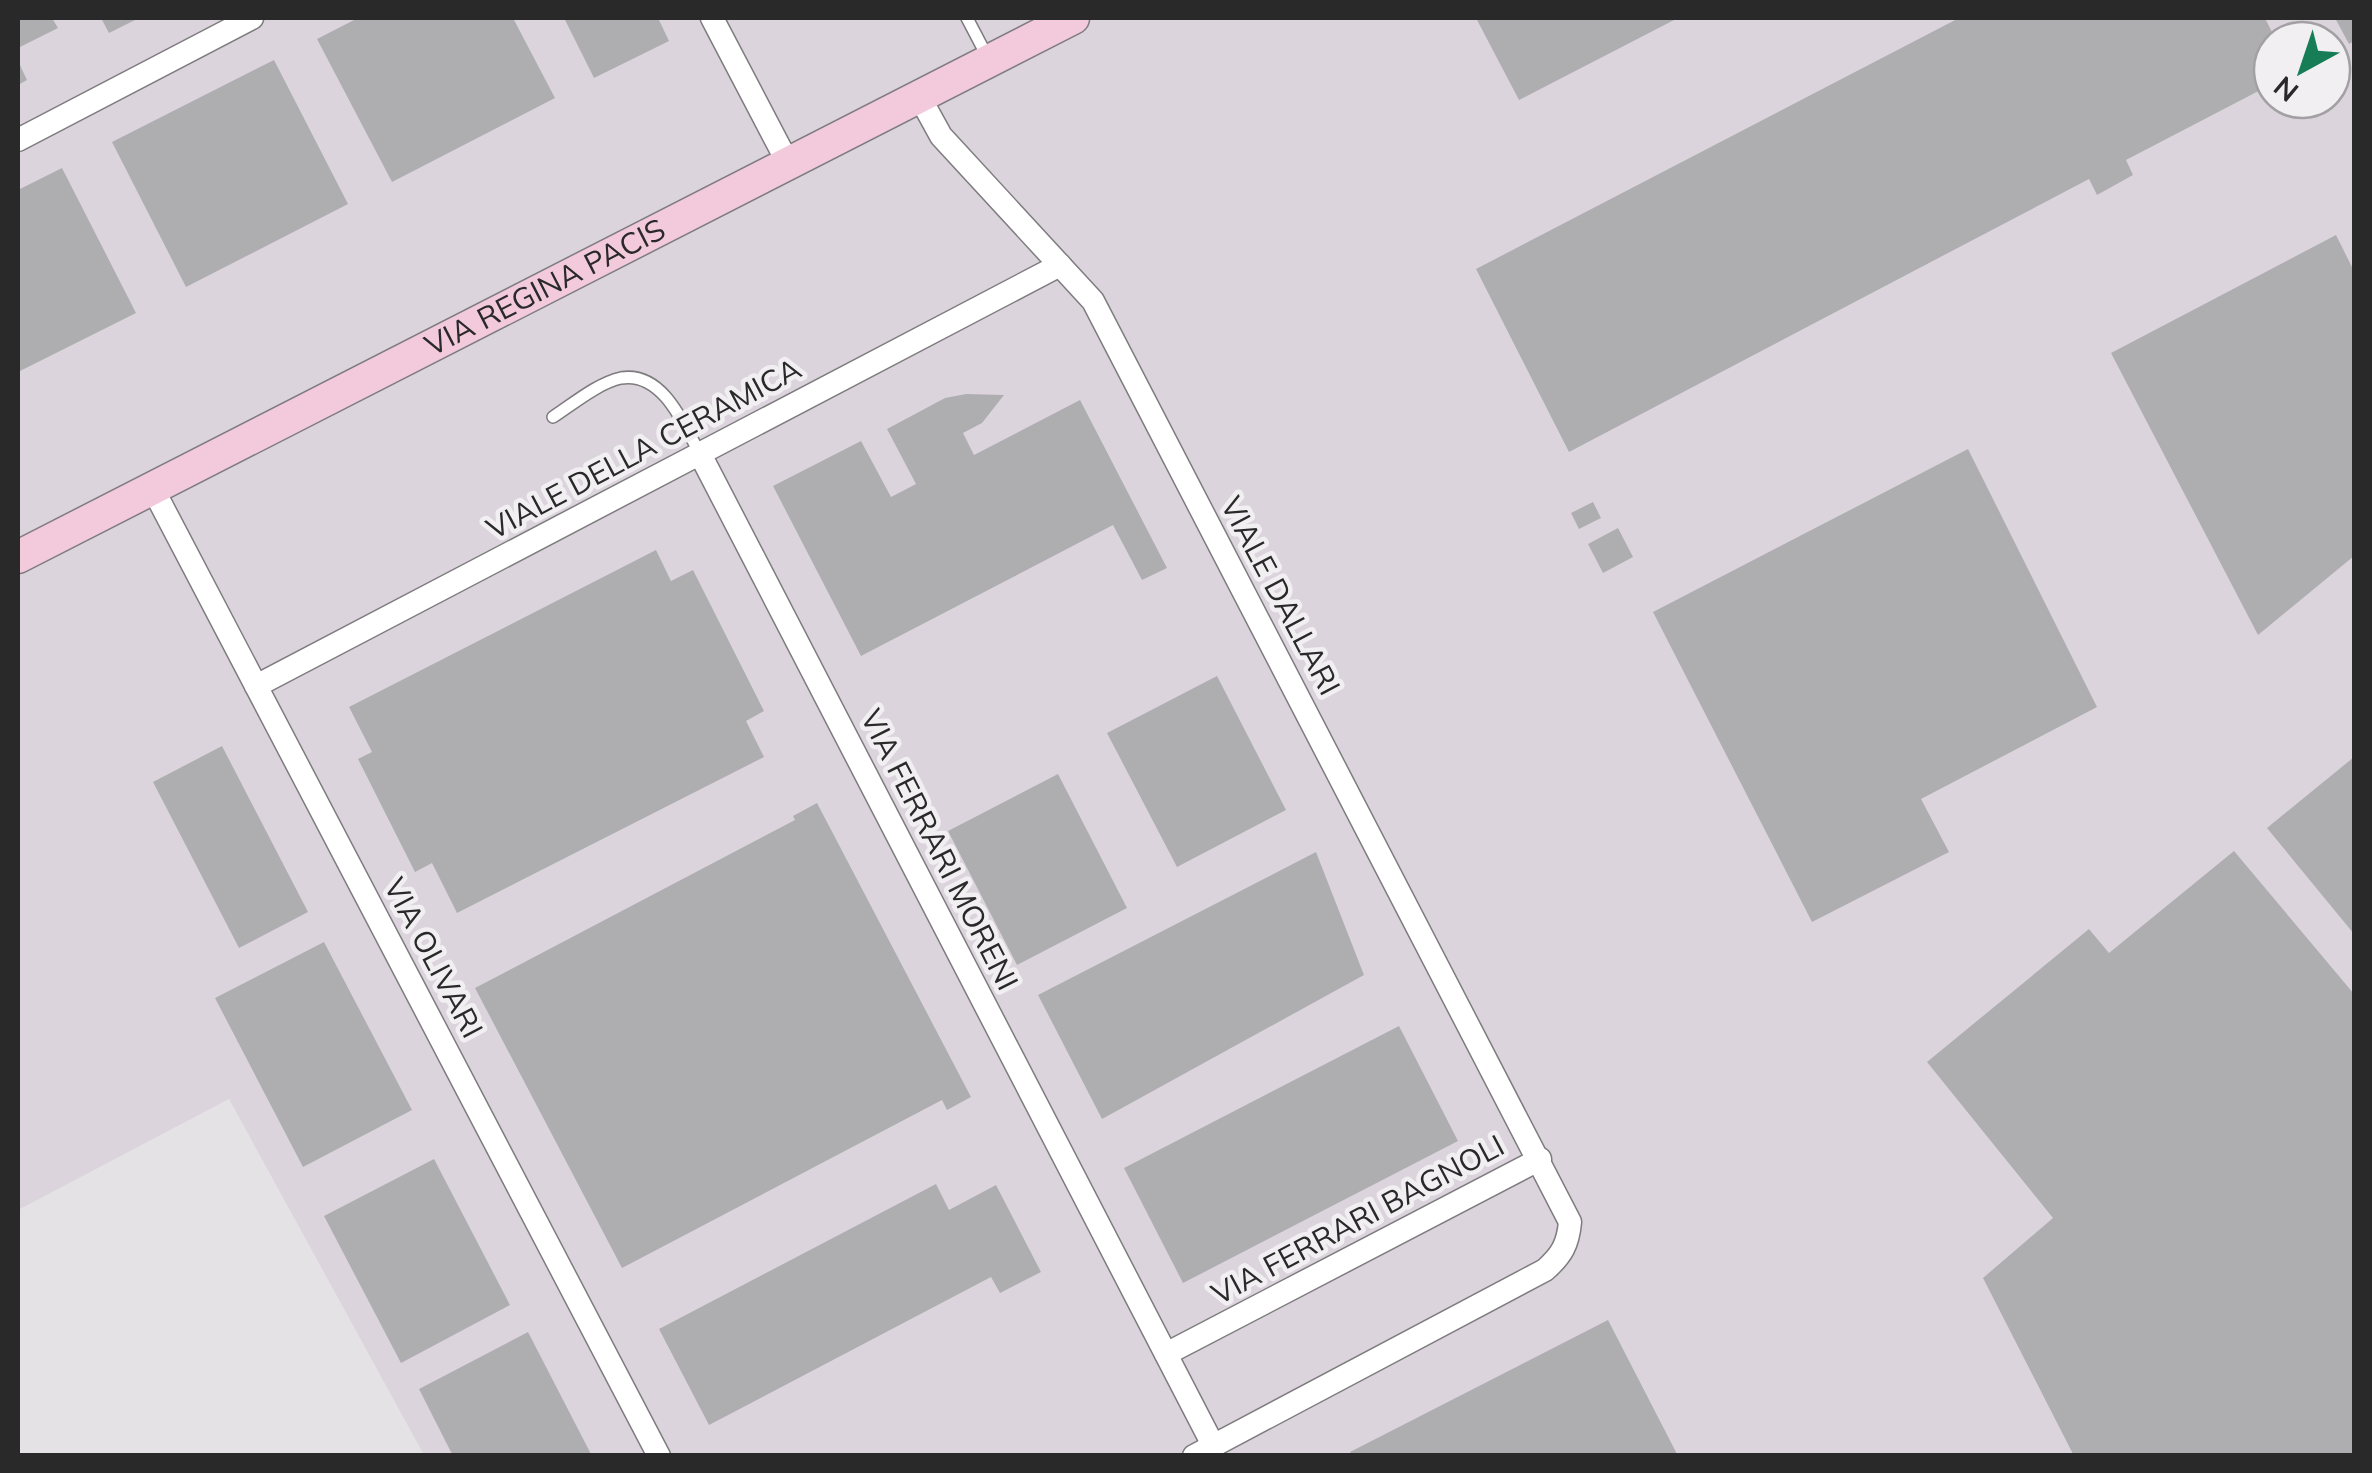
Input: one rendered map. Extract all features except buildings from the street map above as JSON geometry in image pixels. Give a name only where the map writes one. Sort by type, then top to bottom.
[{"type":"street","points":[[18,140],[252,18]]},
{"type":"street","points":[[712,18],[789,164]]},
{"type":"street","name":"VIA REGINA PACIS","points":[[18,557],[1073,18]]},
{"type":"street","name":"VIALE DALLARI","points":[[918,96],[942,136],[1093,302],[1540,1159]]},
{"type":"street","name":"VIALE DELLA CERAMICA","points":[[256,686],[1060,265]]},
{"type":"street","name":"VIA FERRARI MORENI","points":[[700,454],[1166,1354],[1204,1451]]},
{"type":"street","name":"VIA OLIVARI","points":[[153,488],[659,1456]]},
{"type":"street","name":"VIA FERRARI BAGNOLI","points":[[1166,1354],[1540,1159],[1570,1222],[1568,1242],[1546,1270],[1204,1451]]},
{"type":"lane","points":[[968,18],[989,60]]},
{"type":"lane","name":"VIA FERRARI MORENI","points":[[553,417],[623,378],[642,382],[662,391],[700,454]]},
{"type":"shaded area","points":[[18,18],[2354,18],[2354,1455],[424,1455],[229,1099],[18,1210]]}]
